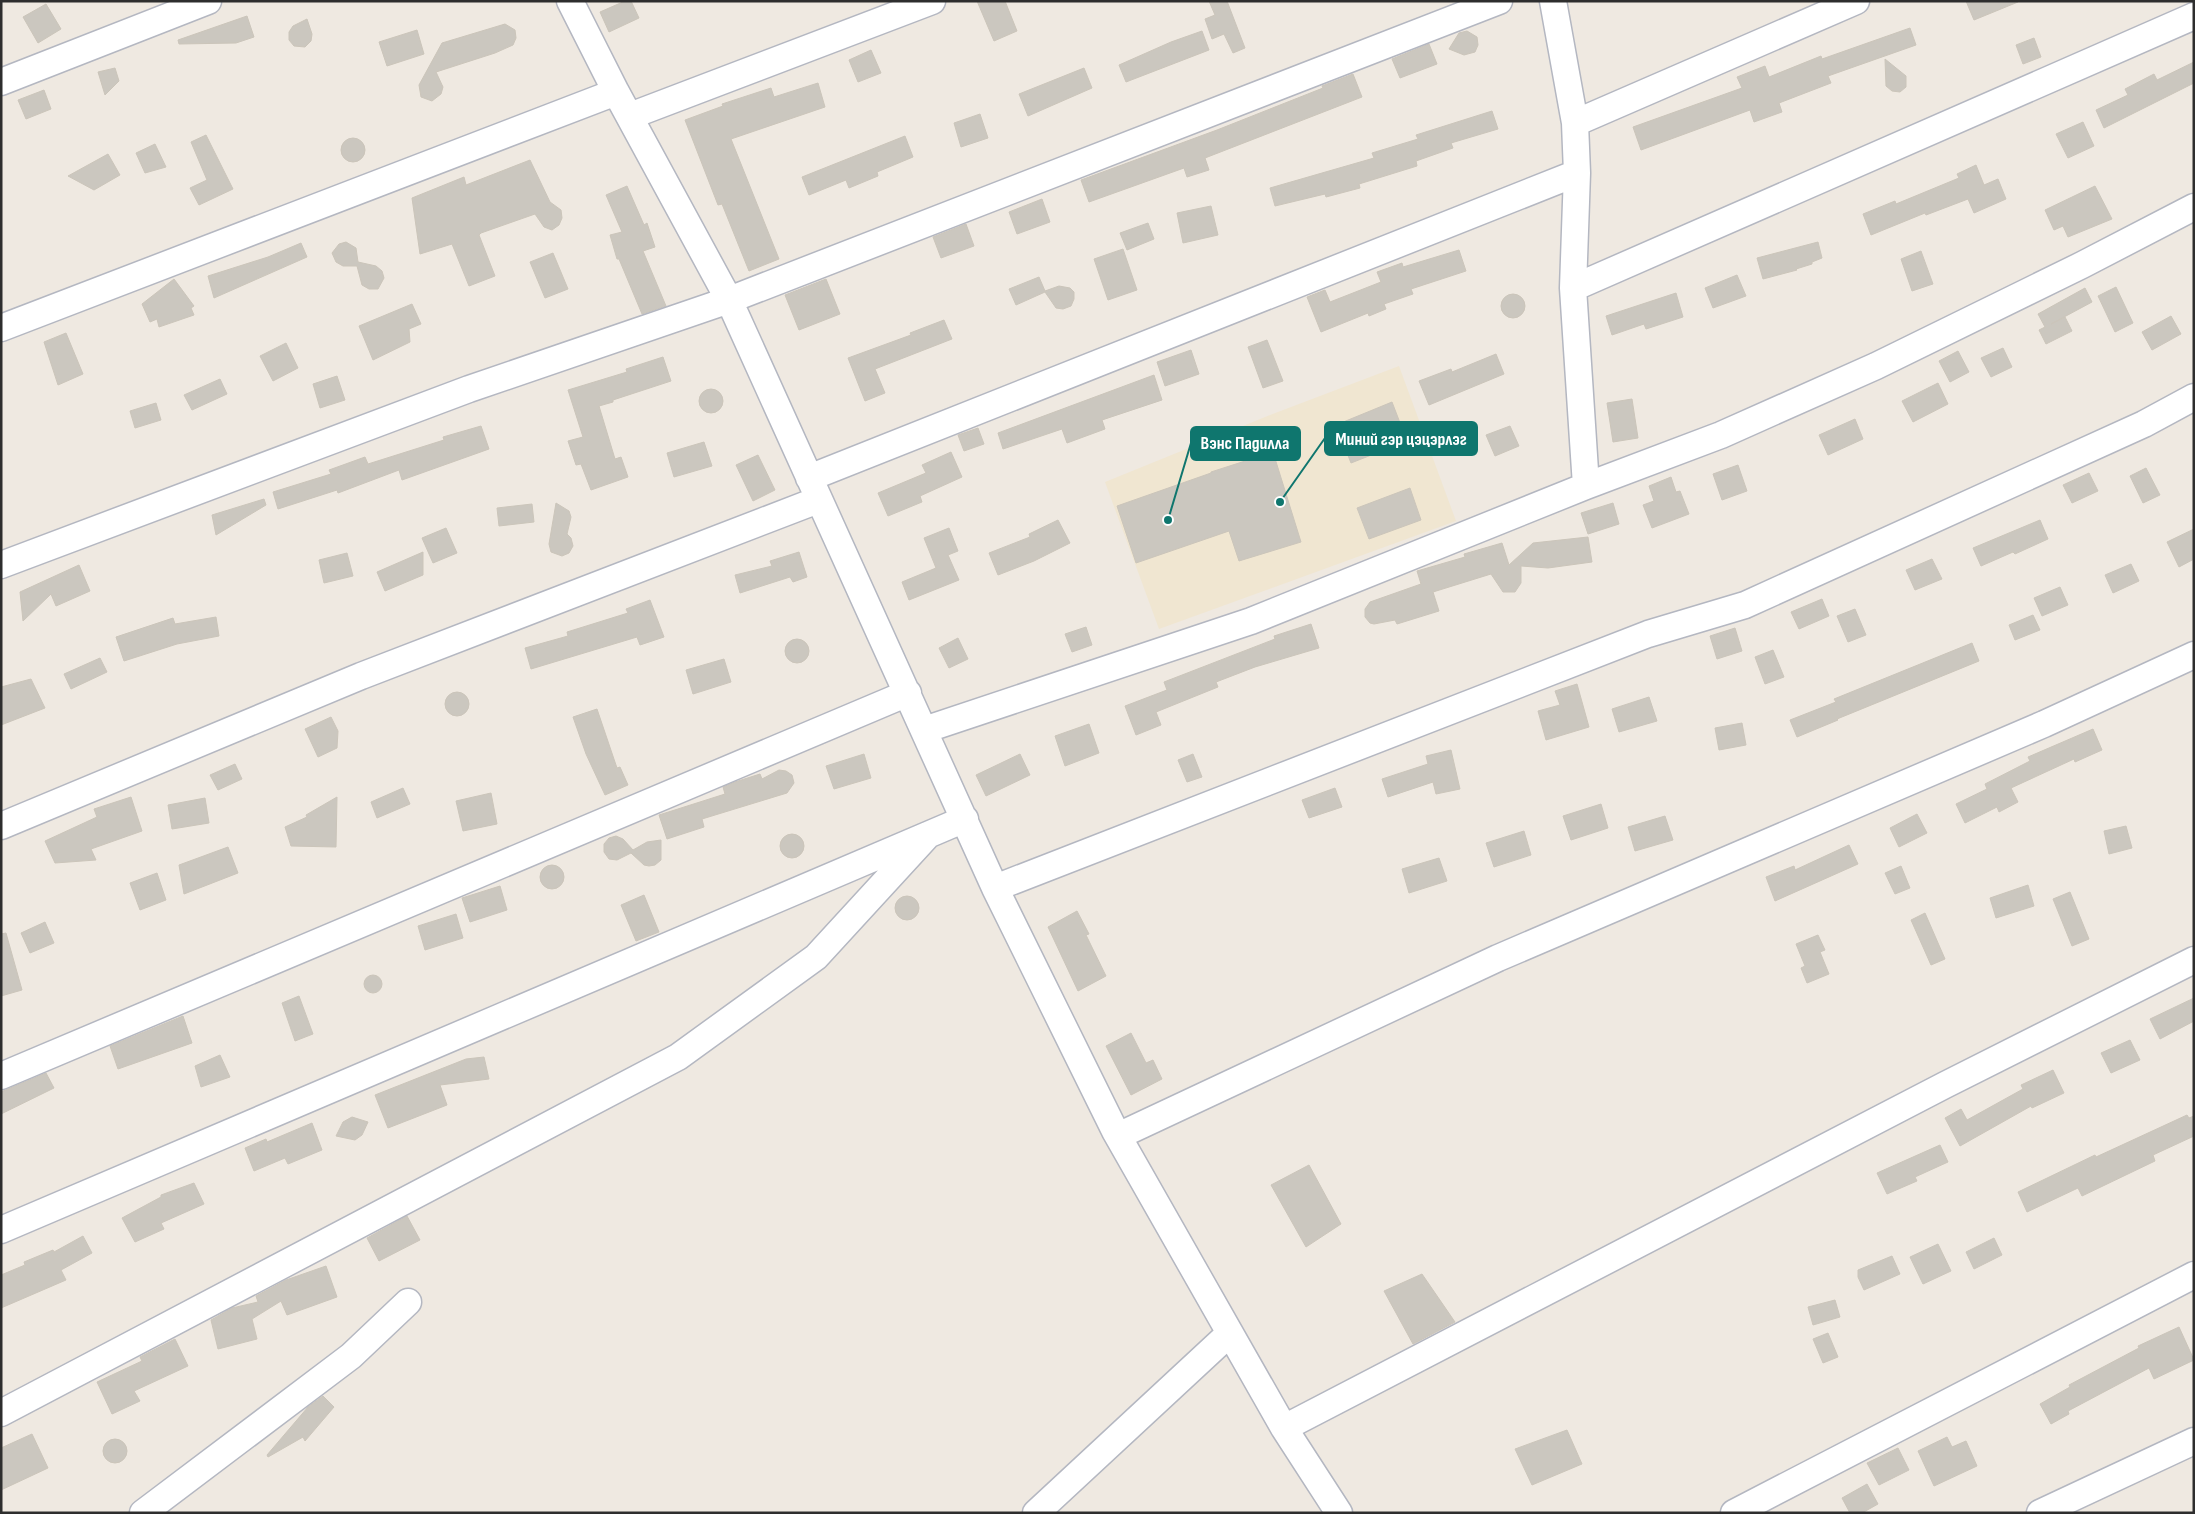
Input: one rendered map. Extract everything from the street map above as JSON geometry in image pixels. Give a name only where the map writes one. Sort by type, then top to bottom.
[{"type":"street","points":[[1,82],[208,1]]},
{"type":"street","points":[[570,1],[616,92],[729,300],[995,888],[1118,1136],[1284,1428],[1339,1513]]},
{"type":"street","points":[[630,116],[932,1]]},
{"type":"street","points":[[1,565],[469,389],[729,300],[1500,1]]},
{"type":"street","points":[[1553,1],[1575,123],[1577,173],[1573,288],[1586,486]]},
{"type":"street","points":[[1575,123],[1856,1]]},
{"type":"street","points":[[1573,288],[2194,16]]},
{"type":"street","points":[[1,328],[616,92]]},
{"type":"street","points":[[1,826],[1577,173]]},
{"type":"street","points":[[924,730],[1251,621],[1586,486],[1721,435],[1876,366],[2082,265],[2194,207]]},
{"type":"street","points":[[995,888],[1648,634],[1745,605],[2144,424],[2194,398]]},
{"type":"street","points":[[1118,1136],[1498,958],[2044,724],[2194,655]]},
{"type":"street","points":[[1,1076],[908,693]]},
{"type":"street","points":[[1,1230],[965,819]]},
{"type":"street","points":[[1,1413],[678,1058],[816,957],[928,835]]},
{"type":"street","points":[[1284,1428],[1936,1090],[2194,960]]},
{"type":"street","points":[[1734,1513],[2194,1275]]},
{"type":"street","points":[[143,1513],[351,1356],[408,1302]]},
{"type":"street","points":[[1036,1513],[1230,1333]]},
{"type":"street","points":[[2040,1513],[2194,1441]]},
{"type":"shaded area","points":[[1399,366],[1456,521],[1159,629],[1105,482],[1270,415]]},
{"type":"building","points":[[625,1],[631,1],[639,18],[609,32],[600,12]]},
{"type":"building","points":[[977,1],[1005,1],[1017,31],[994,41]]},
{"type":"building","points":[[1209,1],[1227,1],[1245,48],[1233,53],[1224,34],[1212,39],[1205,19],[1215,15]]},
{"type":"building","points":[[1966,1],[2018,1],[2018,2],[1974,20]]},
{"type":"building","points":[[46,4],[61,29],[38,43],[23,17]]},
{"type":"building","points":[[247,16],[254,37],[236,43],[179,44],[178,40]]},
{"type":"building","points":[[307,19],[312,34],[311,41],[305,47],[294,46],[289,40],[289,32],[293,26]]},
{"type":"building","points":[[505,24],[515,30],[516,38],[513,45],[495,53],[436,72],[443,87],[441,94],[432,101],[421,97],[419,85],[442,43]]},
{"type":"building","points":[[1910,28],[1916,45],[1828,76],[1831,83],[1779,103],[1782,112],[1754,122],[1750,110],[1641,150],[1633,127],[1742,88],[1737,77],[1765,66],[1769,77],[1821,56],[1822,59]]},
{"type":"building","points":[[417,30],[424,54],[387,66],[379,42]]},
{"type":"building","points":[[1202,31],[1209,50],[1126,82],[1119,65],[1171,42]]},
{"type":"building","points":[[1467,31],[1477,37],[1478,45],[1475,52],[1464,55],[1449,49],[1459,33]]},
{"type":"building","points":[[2034,38],[2041,57],[2023,64],[2016,45]]},
{"type":"building","points":[[1429,44],[1437,64],[1400,78],[1392,59]]},
{"type":"building","points":[[871,50],[881,73],[858,82],[849,60]]},
{"type":"building","points":[[1885,59],[1906,76],[1906,87],[1900,92],[1892,91],[1886,86]]},
{"type":"building","points":[[2194,62],[2194,83],[2104,128],[2096,110],[2128,95],[2125,89],[2154,74],[2157,80]]},
{"type":"building","points":[[115,68],[119,81],[105,95],[98,72]]},
{"type":"building","points":[[1084,68],[1092,88],[1028,116],[1019,94]]},
{"type":"building","points":[[1353,74],[1362,97],[1205,158],[1209,170],[1187,177],[1184,168],[1089,202],[1081,180],[1217,130],[1323,88],[1322,86]]},
{"type":"building","points":[[818,83],[825,107],[731,139],[779,259],[749,271],[722,204],[718,205],[685,120],[723,106],[722,104],[771,88],[774,97]]},
{"type":"building","points":[[44,90],[51,109],[26,119],[18,100]]},
{"type":"building","points":[[1492,111],[1498,129],[1451,143],[1453,148],[1416,161],[1417,166],[1359,184],[1360,188],[1326,197],[1325,194],[1275,206],[1270,188],[1374,158],[1372,153],[1418,139],[1416,135]]},
{"type":"building","points":[[980,114],[988,138],[961,147],[954,123]]},
{"type":"building","points":[[2083,122],[2094,146],[2068,158],[2056,134]]},
{"type":"building","points":[[206,135],[233,189],[199,205],[190,188],[207,180],[191,142]]},
{"type":"building","points":[[905,136],[913,157],[877,172],[878,176],[849,188],[846,180],[809,195],[802,177]]},
{"type":"building","points":[[353,138],[362,141],[365,150],[362,159],[353,162],[344,159],[341,150],[344,141]]},
{"type":"building","points":[[155,144],[166,167],[145,173],[136,153]]},
{"type":"building","points":[[108,154],[120,175],[94,190],[68,176]]},
{"type":"building","points":[[530,160],[550,202],[561,210],[562,218],[559,225],[552,230],[544,227],[535,214],[481,233],[479,235],[495,276],[469,286],[452,244],[420,254],[412,198],[464,177],[466,185]]},
{"type":"building","points":[[1976,165],[1984,185],[1998,179],[2006,199],[1974,213],[1968,199],[1926,215],[1925,213],[1871,235],[1863,214],[1895,201],[1896,204],[1959,178],[1957,174]]},
{"type":"building","points":[[627,186],[644,225],[647,223],[655,247],[643,251],[666,306],[642,314],[619,259],[617,259],[610,235],[622,232],[606,195]]},
{"type":"building","points":[[2095,186],[2112,219],[2068,237],[2063,226],[2054,230],[2045,210]]},
{"type":"building","points":[[1042,199],[1050,222],[1017,234],[1009,212]]},
{"type":"building","points":[[1211,206],[1218,235],[1183,243],[1177,213]]},
{"type":"building","points":[[1148,223],[1154,239],[1127,250],[1120,233]]},
{"type":"building","points":[[966,224],[974,246],[941,258],[933,237]]},
{"type":"building","points":[[346,242],[356,248],[358,262],[376,266],[382,271],[384,278],[378,289],[369,289],[362,285],[357,266],[343,266],[336,262],[332,253],[339,244]]},
{"type":"building","points":[[1818,242],[1822,258],[1797,270],[1763,279],[1757,258]]},
{"type":"building","points":[[301,243],[307,257],[214,298],[208,276],[268,257]]},
{"type":"building","points":[[1123,249],[1137,290],[1108,300],[1094,259]]},
{"type":"building","points":[[1459,250],[1466,271],[1411,289],[1413,294],[1384,304],[1386,309],[1369,316],[1368,313],[1321,332],[1307,297],[1325,290],[1330,302],[1381,282],[1377,272],[1402,263],[1403,267]]},
{"type":"building","points":[[1921,251],[1933,284],[1912,291],[1901,259]]},
{"type":"building","points":[[553,253],[568,289],[545,298],[530,262]]},
{"type":"building","points":[[1737,275],[1746,296],[1713,308],[1705,288]]},
{"type":"building","points":[[1039,277],[1045,291],[1059,286],[1070,288],[1074,292],[1071,306],[1063,309],[1056,308],[1045,292],[1016,305],[1009,289]]},
{"type":"building","points":[[174,279],[194,306],[191,308],[194,315],[159,327],[157,319],[150,322],[142,304]]},
{"type":"building","points":[[826,279],[840,314],[799,330],[785,295]]},
{"type":"building","points":[[2116,287],[2133,323],[2115,332],[2098,296]]},
{"type":"building","points":[[2085,288],[2092,302],[2051,324],[2065,317],[2072,331],[2046,344],[2039,330],[2045,327],[2038,314]]},
{"type":"building","points":[[1676,293],[1683,317],[1646,329],[1644,324],[1612,335],[1606,316]]},
{"type":"building","points":[[1513,294],[1522,297],[1525,306],[1522,315],[1513,318],[1504,315],[1501,306],[1504,297]]},
{"type":"building","points":[[412,304],[421,324],[409,329],[410,342],[373,360],[359,326]]},
{"type":"building","points":[[2171,316],[2181,334],[2152,350],[2142,332]]},
{"type":"building","points":[[944,320],[952,339],[875,369],[885,393],[865,401],[848,358],[911,335],[910,333]]},
{"type":"building","points":[[66,333],[83,374],[58,385],[44,342]]},
{"type":"building","points":[[1267,340],[1283,381],[1263,388],[1248,347]]},
{"type":"building","points":[[286,343],[298,368],[273,381],[260,356]]},
{"type":"building","points":[[2003,348],[2012,367],[1991,377],[1981,358]]},
{"type":"building","points":[[1191,350],[1199,374],[1165,386],[1157,362]]},
{"type":"building","points":[[1958,351],[1969,372],[1950,382],[1939,361]]},
{"type":"building","points":[[1496,354],[1504,374],[1429,405],[1419,381],[1451,369],[1452,372]]},
{"type":"building","points":[[663,357],[671,381],[599,406],[615,459],[621,457],[628,477],[591,490],[581,464],[576,465],[568,441],[583,437],[568,390],[627,372],[626,369]]},
{"type":"building","points":[[1154,375],[1162,400],[1102,420],[1105,429],[1067,443],[1062,429],[1003,449],[998,433]]},
{"type":"building","points":[[337,376],[345,400],[320,408],[313,384]]},
{"type":"building","points":[[220,379],[227,394],[192,410],[184,395]]},
{"type":"building","points":[[1938,383],[1948,404],[1913,422],[1902,401]]},
{"type":"building","points":[[711,389],[720,392],[723,401],[720,410],[711,413],[702,410],[699,401],[702,392]]},
{"type":"building","points":[[1632,399],[1638,438],[1613,442],[1607,403]]},
{"type":"building","points":[[1392,402],[1407,441],[1351,463],[1336,425]]},
{"type":"building","points":[[156,403],[161,420],[135,428],[130,411]]},
{"type":"building","points":[[1855,419],[1863,439],[1828,455],[1819,435]]},
{"type":"building","points":[[481,426],[489,449],[402,480],[399,470],[338,493],[337,490],[278,509],[273,492],[331,474],[329,470],[365,457],[368,464],[444,440],[443,437]]},
{"type":"building","points":[[1510,426],[1519,446],[1495,456],[1486,435]]},
{"type":"building","points":[[978,428],[984,444],[964,451],[958,435]]},
{"type":"building","points":[[704,442],[712,466],[674,477],[667,453]]},
{"type":"building","points":[[951,452],[962,477],[920,496],[922,502],[888,516],[878,493],[926,473],[922,465]]},
{"type":"building","points":[[1273,452],[1301,542],[1239,561],[1229,531],[1136,563],[1117,506]]},
{"type":"building","points":[[758,455],[775,490],[753,501],[736,465]]},
{"type":"building","points":[[1738,465],[1747,491],[1722,500],[1713,474]]},
{"type":"building","points":[[2146,468],[2160,495],[2143,503],[2130,476]]},
{"type":"building","points":[[2089,473],[2098,491],[2072,503],[2063,485]]},
{"type":"building","points":[[1671,477],[1676,492],[1680,491],[1689,514],[1652,528],[1643,505],[1654,501],[1649,486]]},
{"type":"building","points":[[1410,488],[1421,520],[1369,539],[1357,508]]},
{"type":"building","points":[[264,499],[266,505],[216,535],[212,515]]},
{"type":"building","points":[[556,503],[569,511],[571,517],[567,534],[571,538],[573,546],[569,553],[562,556],[551,552],[549,544]]},
{"type":"building","points":[[1613,503],[1619,524],[1588,534],[1581,513]]},
{"type":"building","points":[[532,504],[534,522],[499,526],[497,508]]},
{"type":"building","points":[[1058,520],[1070,543],[1034,561],[998,575],[989,553],[1030,537],[1029,534]]},
{"type":"building","points":[[2040,520],[2048,539],[2015,554],[2013,552],[1981,566],[1973,548]]},
{"type":"building","points":[[446,528],[457,553],[433,563],[422,538]]},
{"type":"building","points":[[949,528],[958,551],[948,555],[959,580],[909,600],[902,582],[936,568],[924,538]]},
{"type":"building","points":[[2194,529],[2194,559],[2179,567],[2167,542]]},
{"type":"building","points":[[1588,537],[1592,562],[1548,568],[1521,566],[1521,583],[1515,592],[1503,592],[1491,574],[1433,592],[1439,611],[1397,624],[1395,620],[1374,624],[1370,623],[1365,617],[1365,609],[1370,602],[1421,584],[1417,571],[1465,557],[1464,554],[1502,543],[1509,565],[1533,543]]},
{"type":"building","points":[[423,552],[423,575],[385,591],[377,572]]},
{"type":"building","points":[[799,552],[807,577],[793,582],[790,577],[740,593],[735,575],[772,566],[770,561]]},
{"type":"building","points":[[347,553],[353,576],[324,583],[319,560]]},
{"type":"building","points":[[1932,559],[1942,579],[1915,590],[1906,570]]},
{"type":"building","points":[[2131,564],[2139,581],[2113,593],[2105,575]]},
{"type":"building","points":[[79,565],[90,591],[56,606],[51,594],[23,621],[20,592]]},
{"type":"building","points":[[2060,587],[2068,605],[2042,616],[2034,598]]},
{"type":"building","points":[[1822,599],[1829,616],[1799,629],[1791,612]]},
{"type":"building","points":[[650,600],[664,637],[640,645],[637,637],[531,669],[525,648],[568,636],[567,632],[628,613],[626,609]]},
{"type":"building","points":[[1855,609],[1866,635],[1848,642],[1837,616]]},
{"type":"building","points":[[2033,615],[2040,630],[2015,640],[2009,625]]},
{"type":"building","points":[[216,617],[219,636],[177,644],[124,661],[116,637],[173,618],[175,624]]},
{"type":"building","points":[[1311,624],[1319,648],[1255,667],[1216,682],[1218,687],[1156,712],[1161,725],[1136,735],[1125,706],[1167,690],[1164,682],[1275,639],[1274,636]]},
{"type":"building","points":[[1086,627],[1092,645],[1072,652],[1065,634]]},
{"type":"building","points":[[1735,628],[1742,651],[1717,659],[1710,636]]},
{"type":"building","points":[[958,638],[968,659],[949,668],[939,648]]},
{"type":"building","points":[[797,639],[806,642],[809,651],[806,660],[797,663],[788,660],[785,651],[788,642]]},
{"type":"building","points":[[1972,643],[1979,661],[1797,737],[1790,720],[1836,702],[1834,699]]},
{"type":"building","points":[[1773,650],[1784,677],[1765,684],[1755,657]]},
{"type":"building","points":[[100,658],[107,672],[71,689],[64,674]]},
{"type":"building","points":[[724,659],[731,682],[693,694],[686,670]]},
{"type":"building","points":[[31,679],[45,708],[1,725],[1,687]]},
{"type":"building","points":[[1577,684],[1589,727],[1546,740],[1538,711],[1560,705],[1555,691]]},
{"type":"building","points":[[457,692],[466,695],[469,704],[466,713],[457,716],[448,713],[445,704],[448,695]]},
{"type":"building","points":[[1649,697],[1657,721],[1619,732],[1612,709]]},
{"type":"building","points":[[597,709],[617,768],[620,767],[628,785],[605,795],[586,754],[573,717]]},
{"type":"building","points":[[331,717],[338,731],[337,748],[318,757],[305,729]]},
{"type":"building","points":[[1742,723],[1746,745],[1719,750],[1715,728]]},
{"type":"building","points":[[1089,724],[1099,753],[1065,766],[1055,736]]},
{"type":"building","points":[[2093,729],[2102,750],[2075,762],[2074,759],[2011,788],[2018,802],[1999,812],[1997,807],[1965,823],[1956,804],[1987,789],[1985,784],[2030,761],[2028,757]]},
{"type":"building","points":[[1451,750],[1460,789],[1436,794],[1433,782],[1388,797],[1382,779],[1428,764],[1426,756]]},
{"type":"building","points":[[864,754],[871,778],[834,789],[826,766]]},
{"type":"building","points":[[1020,754],[1030,775],[986,796],[976,775]]},
{"type":"building","points":[[1193,754],[1202,777],[1187,782],[1178,760]]},
{"type":"building","points":[[235,764],[242,779],[218,790],[210,775]]},
{"type":"building","points":[[779,770],[786,771],[792,775],[794,783],[787,793],[702,819],[704,827],[667,839],[659,815],[725,794],[723,787],[735,782],[760,774],[762,779]]},
{"type":"building","points":[[403,788],[410,804],[377,818],[371,802]]},
{"type":"building","points":[[1335,788],[1342,807],[1309,818],[1302,800]]},
{"type":"building","points":[[491,793],[497,824],[463,831],[456,801]]},
{"type":"building","points":[[131,797],[142,831],[91,849],[96,860],[55,863],[45,841],[97,817],[94,809]]},
{"type":"building","points":[[337,797],[336,847],[291,846],[285,827],[307,817],[306,815]]},
{"type":"building","points":[[205,798],[209,823],[172,829],[168,805]]},
{"type":"building","points":[[1601,804],[1608,828],[1571,840],[1563,816]]},
{"type":"building","points":[[1917,814],[1927,833],[1899,847],[1890,828]]},
{"type":"building","points":[[1665,816],[1673,840],[1635,851],[1628,827]]},
{"type":"building","points":[[2126,826],[2132,848],[2109,854],[2104,831]]},
{"type":"building","points":[[1524,831],[1531,855],[1494,867],[1486,843]]},
{"type":"building","points":[[792,834],[801,837],[804,846],[801,855],[792,858],[783,855],[780,846],[783,837]]},
{"type":"building","points":[[616,836],[623,839],[633,850],[647,842],[661,840],[661,860],[655,865],[644,865],[631,853],[617,860],[609,859],[604,852],[604,844],[609,838]]},
{"type":"building","points":[[1849,845],[1858,864],[1775,901],[1766,877],[1794,866],[1795,870]]},
{"type":"building","points":[[228,847],[238,873],[184,894],[179,865]]},
{"type":"building","points":[[1439,858],[1447,881],[1409,893],[1402,869]]},
{"type":"building","points":[[552,865],[561,868],[564,877],[561,886],[552,889],[543,886],[540,877],[543,868]]},
{"type":"building","points":[[1901,866],[1910,888],[1895,894],[1885,873]]},
{"type":"building","points":[[157,873],[166,900],[140,910],[130,883]]},
{"type":"building","points":[[2028,885],[2034,906],[1996,918],[1990,898]]},
{"type":"building","points":[[500,886],[507,910],[470,922],[462,898]]},
{"type":"building","points":[[2070,892],[2089,939],[2072,946],[2053,899]]},
{"type":"building","points":[[644,895],[659,932],[636,941],[621,905]]},
{"type":"building","points":[[907,896],[916,899],[919,908],[916,917],[907,920],[898,917],[895,908],[898,899]]},
{"type":"building","points":[[1077,911],[1089,934],[1086,935],[1106,976],[1078,991],[1048,927]]},
{"type":"building","points":[[1925,913],[1945,959],[1931,965],[1911,920]]},
{"type":"building","points":[[456,914],[463,938],[425,950],[418,926]]},
{"type":"building","points":[[45,922],[54,943],[30,953],[21,933]]},
{"type":"building","points":[[6,933],[22,990],[1,996],[1,934]]},
{"type":"building","points":[[1818,935],[1825,950],[1820,952],[1829,974],[1807,983],[1801,968],[1805,966],[1796,944]]},
{"type":"building","points":[[373,975],[379,978],[382,984],[379,990],[373,993],[367,990],[364,984],[367,978]]},
{"type":"building","points":[[299,996],[313,1034],[295,1041],[282,1003]]},
{"type":"building","points":[[2194,998],[2194,1021],[2160,1039],[2150,1019]]},
{"type":"building","points":[[183,1016],[192,1043],[118,1069],[110,1046]]},
{"type":"building","points":[[1131,1033],[1146,1063],[1153,1060],[1162,1079],[1131,1095],[1106,1046]]},
{"type":"building","points":[[2130,1040],[2140,1060],[2111,1073],[2101,1053]]},
{"type":"building","points":[[220,1055],[230,1077],[201,1087],[195,1066]]},
{"type":"building","points":[[484,1057],[489,1079],[440,1085],[447,1105],[388,1128],[375,1095],[466,1059]]},
{"type":"building","points":[[2053,1070],[2064,1093],[2032,1108],[2031,1106],[1960,1146],[1945,1118],[1961,1109],[1967,1120],[2023,1089],[2021,1085]]},
{"type":"building","points":[[46,1073],[54,1088],[1,1114],[1,1092]]},
{"type":"building","points":[[2187,1115],[2189,1118],[2194,1116],[2194,1136],[2153,1155],[2155,1161],[2082,1196],[2078,1188],[2027,1212],[2018,1192],[2095,1155],[2096,1157]]},
{"type":"building","points":[[352,1117],[368,1122],[362,1135],[355,1140],[336,1136],[343,1122]]},
{"type":"building","points":[[312,1123],[322,1150],[288,1164],[285,1158],[254,1171],[245,1148],[266,1139],[267,1142]]},
{"type":"building","points":[[1940,1145],[1948,1162],[1915,1177],[1917,1181],[1887,1194],[1877,1173]]},
{"type":"building","points":[[1309,1165],[1341,1224],[1306,1247],[1271,1185]]},
{"type":"building","points":[[194,1183],[204,1204],[161,1223],[164,1229],[135,1242],[122,1218],[161,1197],[161,1195]]},
{"type":"building","points":[[407,1216],[420,1240],[379,1261],[367,1238]]},
{"type":"building","points":[[83,1236],[92,1253],[61,1270],[66,1280],[1,1308],[1,1275],[25,1265],[24,1262],[53,1250],[54,1252]]},
{"type":"building","points":[[1994,1238],[2002,1255],[1974,1269],[1966,1252]]},
{"type":"building","points":[[1938,1244],[1951,1271],[1923,1284],[1910,1257]]},
{"type":"building","points":[[1892,1256],[1900,1274],[1864,1290],[1858,1277],[1858,1270]]},
{"type":"building","points":[[326,1266],[337,1297],[287,1315],[281,1301],[252,1319],[257,1339],[218,1349],[211,1320],[232,1308],[258,1302],[256,1296],[286,1280]]},
{"type":"building","points":[[1422,1274],[1455,1322],[1413,1344],[1384,1291]]},
{"type":"building","points":[[1835,1300],[1840,1317],[1813,1325],[1808,1307]]},
{"type":"building","points":[[2179,1327],[2194,1360],[2154,1379],[2149,1368],[2068,1411],[2069,1414],[2051,1424],[2040,1404],[2070,1387],[2069,1385],[2139,1348],[2138,1346]]},
{"type":"building","points":[[1828,1333],[1838,1357],[1823,1363],[1813,1339]]},
{"type":"building","points":[[175,1339],[188,1366],[134,1391],[140,1401],[112,1414],[97,1382],[142,1361],[140,1357]]},
{"type":"building","points":[[323,1396],[334,1407],[305,1441],[303,1437],[268,1457],[267,1455],[308,1407]]},
{"type":"building","points":[[1567,1430],[1582,1464],[1532,1485],[1515,1449]]},
{"type":"building","points":[[32,1434],[48,1468],[1,1490],[1,1448]]},
{"type":"building","points":[[1947,1437],[1952,1447],[1966,1441],[1977,1466],[1934,1486],[1918,1451]]},
{"type":"building","points":[[115,1439],[124,1442],[127,1451],[124,1460],[115,1463],[106,1460],[103,1451],[106,1442]]},
{"type":"building","points":[[1898,1448],[1909,1470],[1879,1485],[1867,1463]]},
{"type":"building","points":[[1867,1484],[1878,1504],[1862,1513],[1850,1513],[1842,1498]]},
{"type":"place","name":"Миний гэр цэцэрлэг","points":[[1280,502]]},
{"type":"place","name":"Вэнс Падилла","points":[[1168,520]]}]
